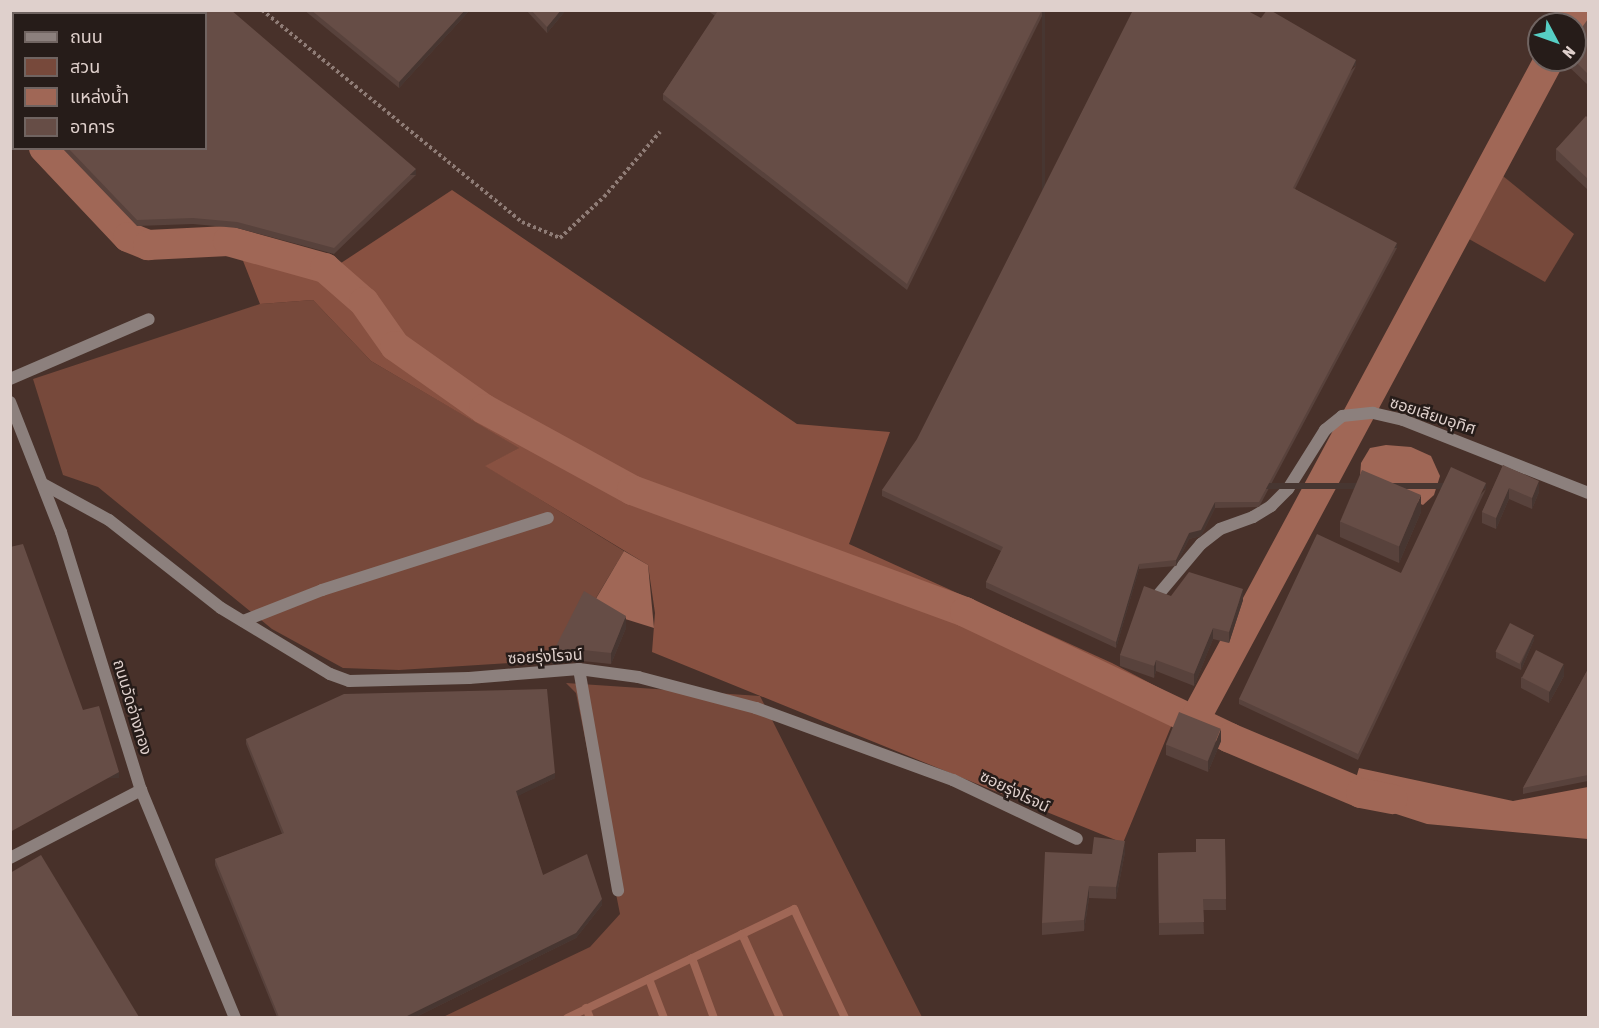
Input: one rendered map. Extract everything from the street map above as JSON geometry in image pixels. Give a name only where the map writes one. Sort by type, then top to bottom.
[{"type":"street","points":[[10,379],[149,319]]},
{"type":"street","name":"ถนนวัดอ่างทอง","points":[[10,402],[43,484],[141,790],[235,1017]]},
{"type":"street","name":"ซอยเลียบอุทิศ","points":[[1158,595],[1201,544],[1220,529],[1253,517],[1271,506],[1288,489],[1325,430],[1342,416],[1373,413],[1476,446],[1588,492]]},
{"type":"street","name":"ซอยรุ่งโรจน์","points":[[43,484],[109,520],[243,621],[330,674],[349,681],[469,678],[579,669],[638,677],[756,708],[953,780],[1077,839]]},
{"type":"street","points":[[243,621],[322,590],[548,518]]},
{"type":"street","points":[[579,669],[618,891]]},
{"type":"street","points":[[10,858],[141,790]]},
{"type":"path","points":[[262,10],[522,222],[560,238],[604,197],[660,132]]},
{"type":"green space","points":[[1498,172],[1574,234],[1545,282],[1469,239]]},
{"type":"green space","points":[[313,300],[371,361],[520,448],[486,466],[624,551],[559,660],[399,670],[343,668],[272,629],[98,487],[63,475],[33,379],[260,304]]},
{"type":"green space","points":[[566,683],[760,696],[922,1017],[441,1018],[590,947],[620,914],[576,693]]},
{"type":"shaded area","points":[[452,190],[797,424],[890,432],[849,544],[1112,663],[1182,700],[1123,843],[652,652],[655,613],[648,565],[485,466],[519,448],[371,361],[313,300],[260,304],[236,243],[341,263]]},
{"type":"water","points":[[1386,445],[1411,447],[1431,456],[1440,476],[1434,495],[1423,505],[1360,477],[1361,463],[1370,448]]},
{"type":"water","points":[[624,551],[648,565],[654,628],[622,618],[594,602]]},
{"type":"water","points":[[1359,768],[1513,801],[1588,787],[1588,839],[1427,824],[1350,799]]},
{"type":"building","points":[[10,10],[231,10],[416,169],[334,248],[237,222],[193,218],[137,220],[70,150],[207,150],[207,12],[12,12],[12,90],[10,89]]},
{"type":"building","points":[[311,10],[465,10],[399,82]]},
{"type":"building","points":[[531,10],[561,10],[547,27]]},
{"type":"building","points":[[715,10],[1042,10],[907,284],[663,94],[717,12]]},
{"type":"building","points":[[1133,10],[1246,10],[1261,18],[1267,10],[1270,10],[1356,60],[1293,188],[1397,243],[1259,502],[1215,502],[1201,530],[1189,533],[1176,560],[1139,564],[1116,642],[986,582],[1003,547],[882,490],[917,439]]},
{"type":"building","points":[[1588,19],[1588,74],[1586,72]]},
{"type":"building","points":[[1586,116],[1588,118],[1588,179],[1556,149]]},
{"type":"building","points":[[1503,465],[1539,481],[1532,498],[1509,488],[1496,518],[1482,512]]},
{"type":"building","points":[[1451,467],[1486,483],[1358,754],[1239,699],[1317,534],[1401,573]]},
{"type":"building","points":[[1362,470],[1421,495],[1399,547],[1340,522]]},
{"type":"building","points":[[23,544],[83,710],[99,706],[119,772],[10,832],[10,547]]},
{"type":"building","points":[[1189,572],[1243,589],[1229,632],[1213,628],[1194,674],[1156,660],[1154,666],[1120,655],[1144,586],[1171,596]]},
{"type":"building","points":[[584,591],[626,616],[611,653],[573,649],[552,654]]},
{"type":"building","points":[[1510,623],[1534,635],[1520,664],[1495,652]]},
{"type":"building","points":[[1536,650],[1564,664],[1550,692],[1522,678]]},
{"type":"building","points":[[1588,669],[1588,775],[1523,788]]},
{"type":"building","points":[[547,689],[555,773],[516,791],[543,875],[587,854],[602,899],[576,933],[405,1017],[279,1017],[215,859],[284,833],[246,739],[344,694]]},
{"type":"building","points":[[1179,712],[1221,729],[1208,761],[1166,744]]},
{"type":"building","points":[[1094,837],[1125,841],[1116,887],[1089,886],[1084,920],[1042,923],[1045,852],[1092,854]]},
{"type":"building","points":[[1196,839],[1225,839],[1226,899],[1203,899],[1204,922],[1159,923],[1158,853],[1196,852]]},
{"type":"building","points":[[41,855],[139,1017],[10,1017],[10,873]]},
{"type":"waterway","points":[[1194,721],[1543,72]]},
{"type":"waterway","points":[[46,150],[128,237],[148,245],[228,241],[325,268],[364,302],[395,346],[484,409],[632,490],[965,612],[1230,738],[1361,793],[1392,799]]},
{"type":"waterway","points":[[567,1018],[794,909],[845,1018]]},
{"type":"waterway","points":[[742,934],[780,1018]]},
{"type":"waterway","points":[[692,958],[714,1018]]},
{"type":"waterway","points":[[649,979],[664,1018]]},
{"type":"waterway","points":[[586,1008],[590,1018]]}]
